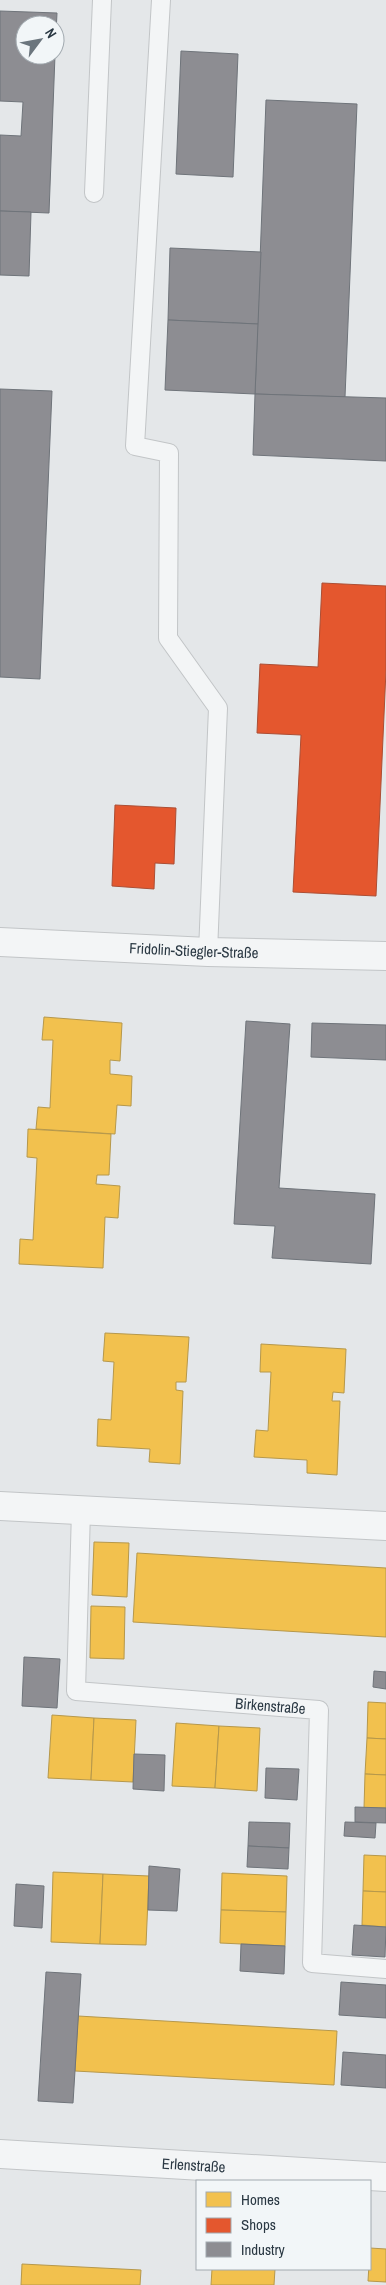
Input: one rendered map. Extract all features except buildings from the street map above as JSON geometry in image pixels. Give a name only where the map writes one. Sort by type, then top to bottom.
[{"type":"street","name":"Fridolin-Stiegler-Straße","points":[[0,942],[208,952],[386,956]]},
{"type":"street","points":[[0,1506],[386,1526]]},
{"type":"street","name":"Erlenstraße","points":[[0,2154],[386,2177]]},
{"type":"lane","points":[[94,193],[102,0]]},
{"type":"lane","points":[[161,0],[136,446],[169,453],[168,638],[218,708],[208,952]]},
{"type":"lane","name":"Birkenstraße","points":[[81,1510],[76,1691],[319,1710],[312,1963],[386,1969]]}]
